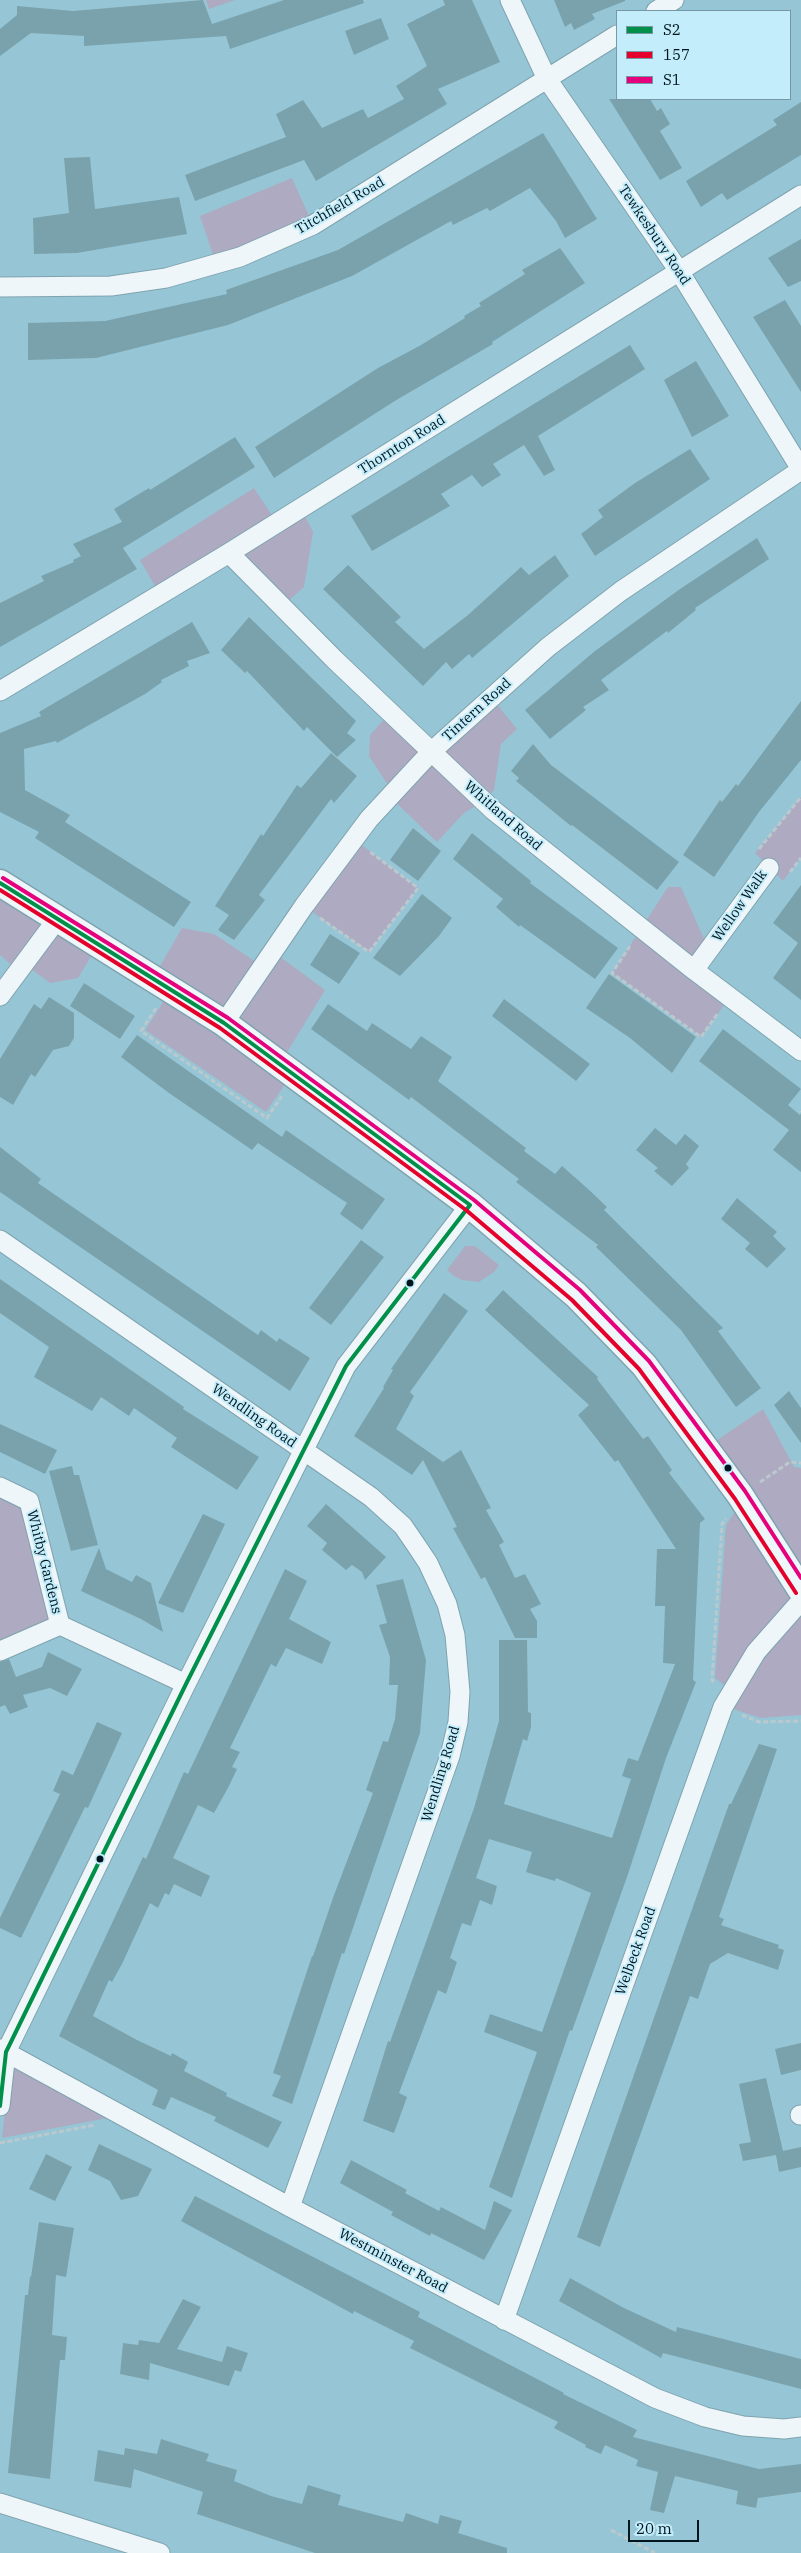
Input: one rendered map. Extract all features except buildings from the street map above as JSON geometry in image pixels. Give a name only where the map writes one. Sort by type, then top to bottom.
[{"type":"main road","points":[[0,883],[224,1023],[470,1205],[576,1295],[644,1365],[740,1495],[801,1590]]},
{"type":"street","name":"Tewkesbury Road","points":[[510,0],[547,79],[679,271],[801,470]]},
{"type":"street","points":[[658,10],[674,0]]},
{"type":"street","name":"Titchfield Road","points":[[0,287],[111,286],[166,278],[240,257],[313,226],[616,36]]},
{"type":"street","name":"Thornton Road","points":[[0,691],[229,553],[801,195]]},
{"type":"street","name":"Tintern Road","points":[[224,1023],[304,906],[369,819],[432,751],[548,646],[621,591],[801,470]]},
{"type":"street","name":"Whitland Road","points":[[229,553],[335,660],[493,810],[694,970],[801,1051]]},
{"type":"street","name":"Wellow Walk","points":[[694,970],[769,868]]},
{"type":"street","points":[[0,996],[58,918]]},
{"type":"street","points":[[0,2106],[3,2051],[346,1366],[470,1205]]},
{"type":"street","name":"Wendling Road","points":[[0,1240],[372,1497],[403,1526],[420,1551],[447,1604],[455,1635],[460,1692],[458,1722],[450,1756],[290,2207]]},
{"type":"street","name":"Whitby Gardens","points":[[0,1487],[29,1501],[60,1624]]},
{"type":"street","name":"Welbeck Road","points":[[504,2320],[726,1700],[756,1652],[801,1601]]},
{"type":"street","name":"Whitby Gardens","points":[[0,1651],[60,1624],[186,1684]]},
{"type":"street","name":"Westminster Road","points":[[3,2051],[290,2207],[654,2398],[705,2417],[743,2426],[784,2429],[801,2428]]},
{"type":"street","points":[[0,2503],[160,2553]]},
{"type":"path","name":"Wellow Walk","points":[[769,868],[755,853],[801,797]]},
{"type":"path","points":[[304,906],[368,952],[418,888],[354,839]]},
{"type":"path","points":[[642,929],[612,972],[701,1037],[730,997]]},
{"type":"path","points":[[169,988],[140,1031],[268,1118],[295,1075]]},
{"type":"path","points":[[801,1463],[790,1462],[740,1495],[722,1524],[712,1680],[726,1700],[759,1722],[801,1721]]},
{"type":"path","points":[[0,2143],[128,2119]]},
{"type":"path","points":[[611,2530],[655,2553]]},
{"type":"shaded area","points":[[206,0],[235,0],[209,9]]},
{"type":"shaded area","points":[[292,178],[313,225],[216,264],[200,216]]},
{"type":"shaded area","points":[[254,488],[277,523],[160,595],[140,560]]},
{"type":"shaded area","points":[[303,512],[313,532],[304,587],[285,604],[237,553]]},
{"type":"shaded area","points":[[491,697],[517,729],[501,744],[494,790],[484,801],[464,813],[437,842],[390,797],[396,790],[386,782],[369,756],[370,735],[390,713],[432,751]]},
{"type":"shaded area","points":[[801,797],[801,858],[783,881],[755,853]]},
{"type":"shaded area","points":[[354,839],[418,888],[369,952],[304,906]]},
{"type":"shaded area","points":[[668,887],[681,887],[709,950],[694,970],[730,997],[701,1037],[612,973]]},
{"type":"shaded area","points":[[0,888],[97,947],[78,978],[50,983],[20,961],[15,968],[0,955]]},
{"type":"shaded area","points":[[182,928],[214,934],[268,970],[279,956],[325,990],[283,1059],[156,973]]},
{"type":"shaded area","points":[[169,993],[292,1074],[266,1112],[145,1030]]},
{"type":"shaded area","points":[[465,1246],[475,1246],[499,1265],[494,1272],[479,1282],[462,1280],[447,1270]]},
{"type":"shaded area","points":[[763,1409],[794,1467],[801,1468],[801,1715],[761,1718],[727,1707],[735,1693],[715,1678],[726,1525],[747,1494],[710,1445]]},
{"type":"shaded area","points":[[0,1487],[29,1501],[60,1625],[0,1651]]},
{"type":"shaded area","points":[[10,2061],[113,2117],[2,2138]]},
{"type":"transit line","name":"S1","points":[[3,878],[228,1018],[474,1200],[580,1290],[649,1361],[745,1491],[801,1578]]},
{"type":"transit line","name":"S2","points":[[0,883],[224,1023],[470,1205]]},
{"type":"transit line","name":"157","points":[[0,890],[220,1028],[466,1210],[572,1300],[639,1369],[735,1499],[796,1593]]},
{"type":"transit line","name":"S2","points":[[0,2106],[6,2052],[186,1684],[346,1366],[470,1205]]}]
